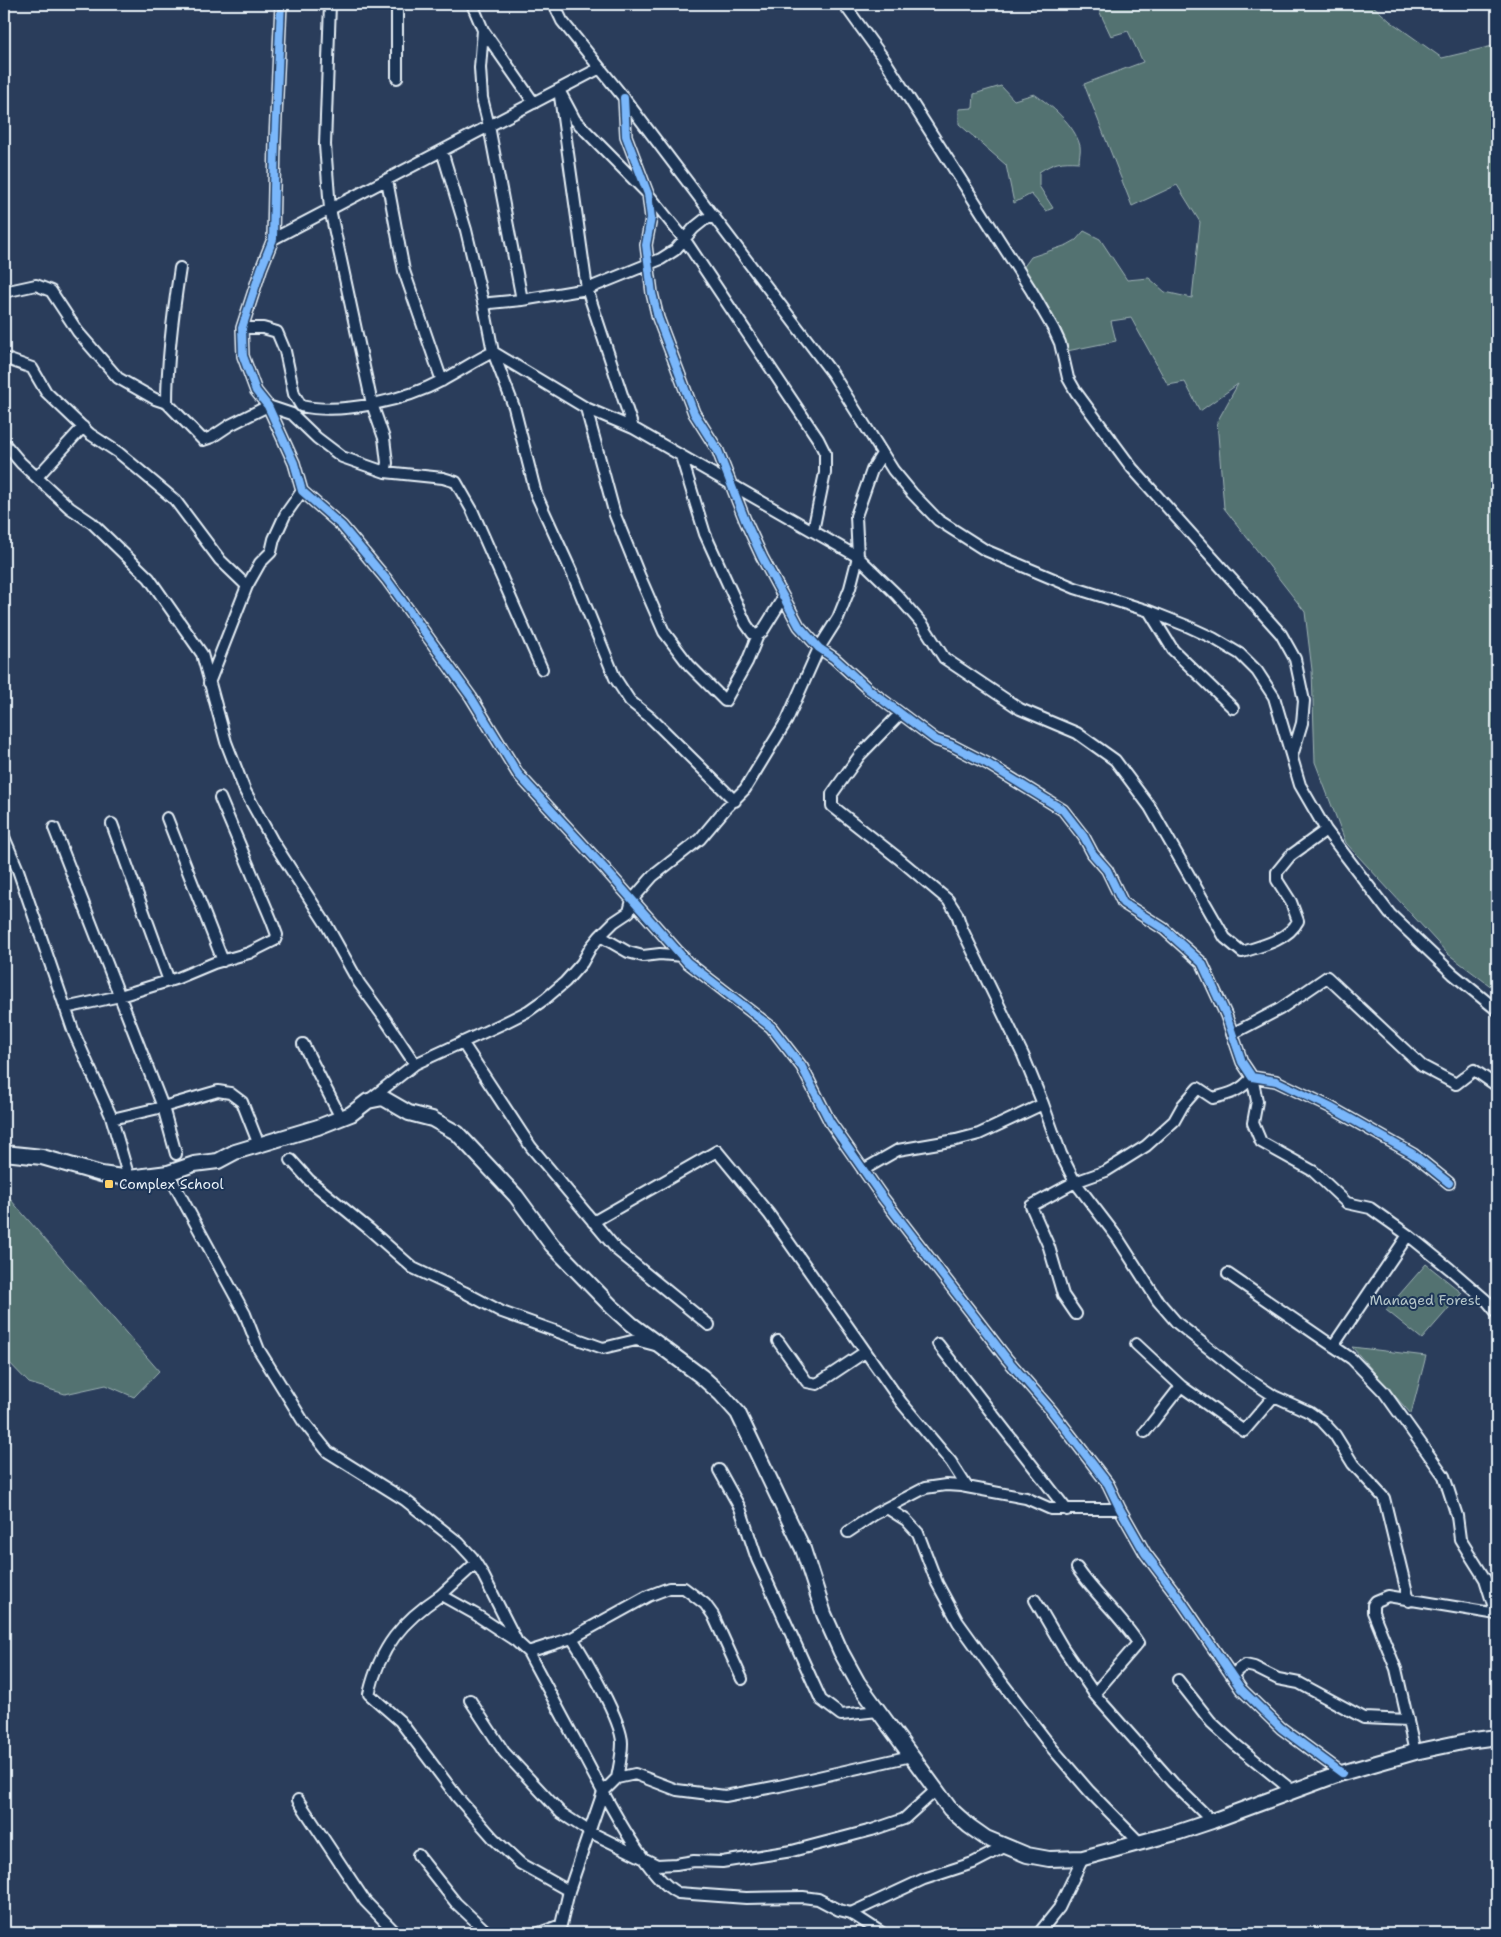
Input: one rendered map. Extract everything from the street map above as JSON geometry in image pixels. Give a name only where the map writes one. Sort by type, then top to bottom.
[{"type":"main road","points":[[4,1153],[42,1157],[101,1174],[129,1178],[168,1173],[194,1164],[218,1161],[235,1152],[341,1118],[351,1114],[368,1101],[383,1098],[409,1113],[432,1119],[457,1132],[516,1196],[552,1245],[612,1307],[721,1394],[738,1413],[803,1548],[824,1614],[841,1652],[858,1683],[950,1809],[986,1838],[1027,1855],[1049,1859],[1083,1858],[1212,1821],[1342,1773],[1415,1752],[1497,1737]]},
{"type":"street","points":[[281,4],[273,239],[242,328],[244,356],[256,391],[268,406],[294,463],[302,491],[342,526],[387,580],[472,697],[518,774],[687,962],[772,1027],[802,1067],[830,1122],[863,1170],[940,1273],[1108,1484],[1145,1553],[1179,1598],[1240,1689],[1266,1715],[1342,1773]]},
{"type":"street","points":[[330,4],[325,145],[330,209],[372,404],[384,438],[387,463],[384,472]]},
{"type":"street","points":[[397,78],[398,4]]},
{"type":"street","points":[[472,4],[483,30],[534,103]]},
{"type":"street","points":[[554,4],[562,21],[624,98],[832,373],[899,478],[938,520],[986,550],[1075,588],[1149,611],[1213,638],[1240,654],[1257,671],[1274,697],[1300,785],[1326,830],[1390,914],[1454,974],[1497,1010]]},
{"type":"street","points":[[844,4],[886,62],[1031,290],[1054,330],[1060,344],[1068,378],[1076,392],[1132,468],[1281,634],[1295,659],[1304,701],[1302,723],[1292,756]]},
{"type":"street","points":[[483,30],[480,68],[482,98],[522,300]]},
{"type":"street","points":[[273,239],[600,68]]},
{"type":"street","points":[[559,90],[575,120],[648,194],[685,240],[812,430],[825,453],[825,473],[813,531]]},
{"type":"street","points":[[559,90],[587,289],[634,428]]},
{"type":"street","points":[[624,98],[626,136],[648,194],[651,218],[646,245],[652,293],[664,336],[694,413],[718,451],[758,550],[798,626],[819,648],[900,714],[936,740],[951,745],[988,764],[1063,810],[1084,837],[1093,854],[1107,870],[1123,903],[1164,929],[1202,963],[1226,1015],[1242,1062],[1252,1077],[1257,1101],[1253,1123],[1261,1142],[1313,1171],[1347,1203],[1370,1208],[1408,1235],[1469,1286],[1497,1313]]},
{"type":"street","points":[[442,151],[466,230],[494,352],[514,407],[536,494],[573,575],[615,678],[630,701],[651,718],[735,801]]},
{"type":"street","points":[[387,180],[404,271],[442,381]]},
{"type":"street","points":[[484,306],[490,303],[522,300],[587,289],[661,259],[675,250],[694,228],[704,220],[714,216]]},
{"type":"street","points":[[167,403],[170,331],[180,268]]},
{"type":"street","points":[[4,292],[36,285],[51,291],[78,332],[118,378],[155,399],[167,403],[204,440],[268,406],[292,414],[317,438],[342,457],[384,472],[443,478],[456,482],[472,510],[542,669]]},
{"type":"street","points":[[242,328],[263,328],[277,332],[285,351],[294,394],[301,406],[316,409],[372,404],[407,396],[442,381],[479,358],[494,352]]},
{"type":"street","points":[[494,352],[586,408],[634,428],[858,558],[897,595],[923,625],[944,658],[1020,709],[1077,733],[1115,760],[1150,807],[1225,938],[1242,952],[1265,946],[1293,931],[1298,921],[1291,902],[1277,880],[1277,872],[1290,856],[1326,830]]},
{"type":"street","points":[[4,358],[32,368],[46,392],[83,427],[148,476],[175,500],[220,560],[247,586]]},
{"type":"street","points":[[586,408],[615,515],[664,632],[689,665],[725,701],[747,662],[758,635],[762,632],[783,598]]},
{"type":"street","points":[[37,477],[83,427]]},
{"type":"street","points":[[4,443],[21,463],[70,508],[92,523],[149,578],[202,654],[226,742],[245,791],[272,840],[326,924],[359,983],[384,1016],[415,1064]]},
{"type":"street","points":[[368,1101],[415,1064],[528,1011],[545,999],[582,964],[591,947],[600,936],[614,922],[629,912],[632,900],[653,876],[700,839],[745,789],[787,720],[819,648],[838,618],[850,588],[858,558],[856,516],[872,470],[882,454]]},
{"type":"street","points":[[681,456],[705,534],[746,624],[753,634],[758,635]]},
{"type":"street","points":[[209,683],[247,586],[260,563],[271,552],[274,539],[285,515],[302,491]]},
{"type":"street","points":[[1149,611],[1173,650],[1233,708]]},
{"type":"street","points":[[900,714],[860,755],[844,776],[832,794],[832,806],[948,900],[957,914],[1024,1055],[1061,1154],[1075,1182],[1117,1237],[1158,1301],[1177,1323],[1245,1377],[1274,1396],[1309,1412],[1322,1421],[1335,1435],[1353,1464],[1384,1498],[1409,1601]]},
{"type":"street","points":[[65,1008],[120,996],[169,981],[249,953],[275,940],[277,935],[220,798]]},
{"type":"street","points":[[167,818],[224,961]]},
{"type":"street","points":[[112,824],[169,981]]},
{"type":"street","points":[[54,828],[162,1107],[176,1154]]},
{"type":"street","points":[[4,837],[74,1034],[112,1119],[129,1178]]},
{"type":"street","points":[[600,936],[628,952],[643,956],[660,954],[683,956]]},
{"type":"street","points":[[1232,1034],[1280,1009],[1327,977],[1422,1066],[1456,1084],[1474,1070],[1497,1086]]},
{"type":"street","points":[[462,1042],[531,1147],[617,1250],[709,1325]]},
{"type":"street","points":[[303,1044],[341,1118]]},
{"type":"street","points":[[1076,1314],[1063,1295],[1049,1247],[1031,1206],[1075,1182],[1106,1171],[1146,1146],[1174,1121],[1183,1105],[1198,1088],[1213,1098],[1229,1095],[1243,1088],[1252,1077]]},
{"type":"street","points":[[1252,1077],[1276,1081],[1330,1107],[1413,1154],[1449,1183]]},
{"type":"street","points":[[112,1119],[218,1091],[230,1093],[242,1102],[259,1145]]},
{"type":"street","points":[[863,1170],[898,1150],[979,1134],[1043,1104]]},
{"type":"street","points":[[593,1222],[716,1151],[769,1214],[901,1402],[951,1462],[967,1486]]},
{"type":"street","points":[[291,1160],[309,1180],[413,1268],[502,1312],[603,1348],[636,1340],[663,1347]]},
{"type":"street","points":[[168,1173],[245,1314],[259,1350],[302,1420],[328,1452],[405,1500],[459,1542],[476,1563],[517,1642]]},
{"type":"street","points":[[1333,1346],[1408,1235]]},
{"type":"street","points":[[1228,1274],[1352,1359],[1384,1392],[1444,1476],[1457,1516],[1460,1539],[1485,1579],[1496,1614],[1384,1597],[1373,1605],[1375,1620],[1396,1668],[1415,1752]]},
{"type":"street","points":[[778,1341],[807,1382],[817,1384],[865,1352]]},
{"type":"street","points":[[938,1344],[1067,1510]]},
{"type":"street","points":[[1136,1344],[1181,1386],[1244,1431],[1274,1396]]},
{"type":"street","points":[[1145,1432],[1181,1386]]},
{"type":"street","points":[[719,1470],[740,1508],[757,1559],[821,1700],[841,1715],[878,1711]]},
{"type":"street","points":[[848,1532],[925,1488],[946,1485],[967,1486],[1026,1498],[1051,1509],[1120,1509]]},
{"type":"street","points":[[887,1508],[906,1520],[918,1533],[937,1583],[958,1622],[994,1672],[1052,1748],[1089,1791],[1140,1842]]},
{"type":"street","points":[[476,1563],[398,1630],[391,1639],[374,1674],[369,1694],[400,1721],[458,1798],[494,1839],[521,1864],[569,1891]]},
{"type":"street","points":[[1077,1568],[1090,1586],[1126,1624],[1138,1644],[1094,1694]]},
{"type":"street","points":[[528,1652],[572,1638],[648,1596],[670,1588],[684,1588],[705,1604],[713,1615],[742,1679]]},
{"type":"street","points":[[441,1595],[517,1642],[528,1652],[603,1792],[643,1859],[673,1891],[678,1893],[746,1898],[803,1897],[818,1899],[839,1910],[851,1913],[882,1933]]},
{"type":"street","points":[[1035,1600],[1063,1648],[1094,1694],[1173,1783],[1212,1821]]},
{"type":"street","points":[[572,1638],[586,1660],[616,1722],[622,1742],[617,1778]]},
{"type":"street","points":[[1232,1676],[1239,1669],[1246,1666],[1254,1667],[1278,1679],[1299,1683],[1364,1718],[1408,1720]]},
{"type":"street","points":[[1178,1680],[1211,1722],[1294,1792]]},
{"type":"street","points":[[470,1700],[504,1752],[561,1813],[590,1832],[657,1865],[694,1861],[722,1862],[792,1851],[872,1830],[904,1819],[936,1790]]},
{"type":"street","points":[[539,1933],[561,1925],[569,1891],[603,1792],[617,1778],[635,1774],[677,1790],[725,1796],[779,1786],[910,1756]]},
{"type":"street","points":[[298,1800],[365,1901],[396,1933]]},
{"type":"street","points":[[851,1913],[924,1879],[973,1864],[1006,1846]]},
{"type":"street","points":[[418,1855],[456,1903],[488,1933]]},
{"type":"street","points":[[1039,1933],[1059,1908],[1083,1858]]},
{"type":"green space","points":[[1096,4],[1371,4],[1390,21],[1442,58],[1497,45],[1497,991],[1448,954],[1346,843],[1315,762],[1312,670],[1305,612],[1224,508],[1217,422],[1238,384],[1200,411],[1185,382],[1168,385],[1131,318],[1111,321],[1116,341],[1067,351],[1062,335],[1023,268],[1031,257],[1067,245],[1076,240],[1084,231],[1100,239],[1127,280],[1149,278],[1165,292],[1192,298],[1200,222],[1177,185],[1132,206],[1084,84],[1143,62],[1128,31],[1111,36]]},
{"type":"green space","points":[[1001,86],[1014,100],[1034,94],[1062,116],[1077,138],[1080,148],[1079,162],[1058,163],[1039,172],[1039,186],[1053,208],[1046,211],[1031,194],[1014,203],[1006,165],[959,124],[959,109],[973,108],[974,94]]},
{"type":"green space","points":[[4,1192],[159,1371],[134,1397],[106,1385],[65,1394],[29,1383],[4,1357]]},
{"type":"green space","name":"Managed Forest","points":[[1426,1264],[1462,1293],[1422,1339],[1386,1310]]},
{"type":"green space","points":[[1352,1347],[1426,1356],[1411,1414]]},
{"type":"cycle path","points":[[281,4],[273,239],[242,328],[243,356],[256,391],[268,406],[294,463],[302,491],[342,526],[387,580],[471,697],[518,774],[687,962],[771,1027],[802,1067],[830,1122],[883,1198],[1007,1359],[1051,1410],[1108,1484],[1145,1553],[1179,1598],[1241,1689],[1281,1728],[1342,1773]]},
{"type":"cycle path","points":[[624,98],[626,136],[648,194],[651,218],[646,245],[652,293],[658,318],[694,413],[718,451],[745,520],[762,557],[799,626],[819,648],[834,658],[868,689],[936,740],[951,745],[988,764],[1063,810],[1084,837],[1093,854],[1107,870],[1123,903],[1164,929],[1202,963],[1226,1015],[1242,1062],[1252,1077],[1276,1081],[1330,1107],[1413,1154],[1449,1183]]},
{"type":"place","name":"Complex School","points":[[109,1184]]}]
